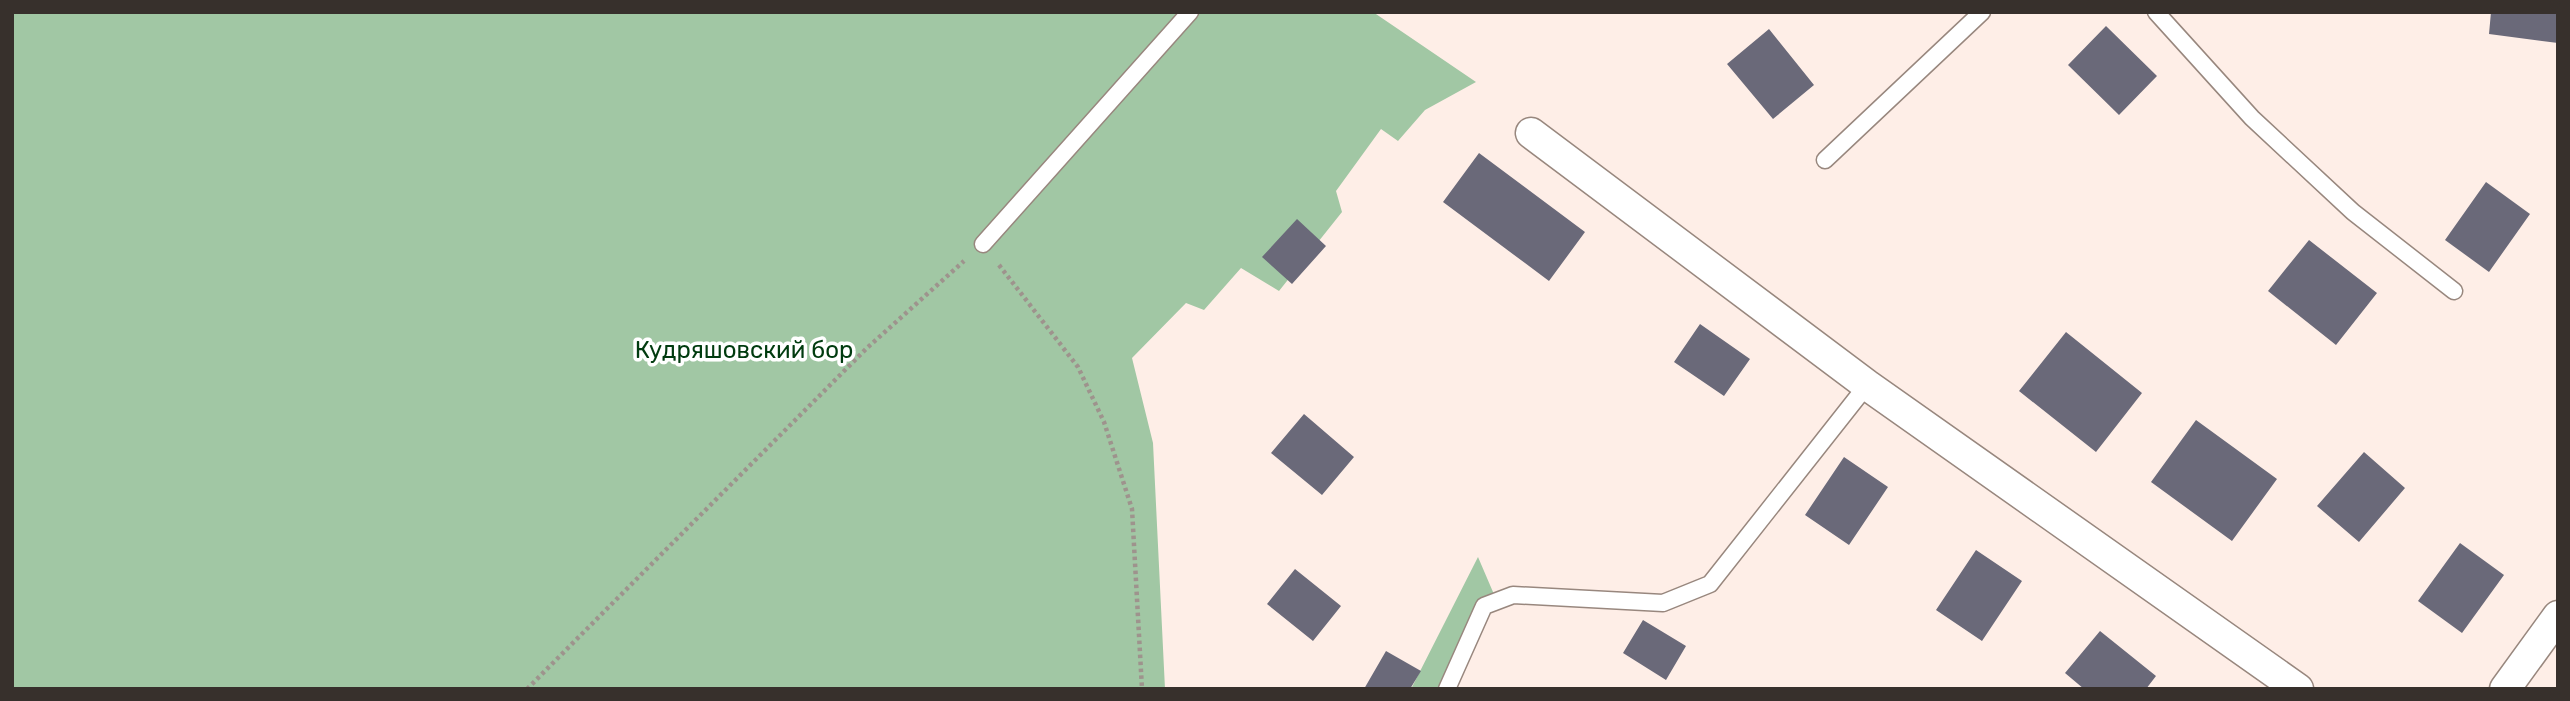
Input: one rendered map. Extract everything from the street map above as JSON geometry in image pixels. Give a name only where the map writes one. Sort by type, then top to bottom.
[{"type":"street","points":[[1531,133],[1867,385],[2298,689]]},
{"type":"street","points":[[2505,689],[2558,616]]},
{"type":"lane","points":[[983,244],[1190,12]]},
{"type":"lane","points":[[1825,160],[1982,12]]},
{"type":"lane","points":[[2156,12],[2272,137],[2353,212],[2454,291]]},
{"type":"lane","points":[[1447,689],[1484,606],[1513,595],[1663,603],[1710,584],[1867,385]]},
{"type":"path","points":[[527,689],[867,348],[983,244],[1078,367],[1104,422],[1132,509],[1142,689]]},
{"type":"green space","name":"Кудряшовский бор","points":[[12,12],[1373,12],[1476,82],[1425,110],[1398,141],[1381,129],[1336,191],[1342,212],[1279,291],[1241,268],[1204,310],[1186,303],[1132,358],[1153,443],[1165,689],[12,689]]},
{"type":"green space","points":[[1478,557],[1496,599],[1455,689],[1411,689]]},
{"type":"building","points":[[2491,12],[2558,12],[2558,43],[2489,34]]},
{"type":"building","points":[[2106,26],[2157,76],[2119,115],[2068,65]]},
{"type":"building","points":[[1769,29],[1814,85],[1773,119],[1727,64]]},
{"type":"building","points":[[1479,153],[1585,232],[1549,281],[1443,202]]},
{"type":"building","points":[[2486,182],[2530,214],[2489,272],[2445,240]]},
{"type":"building","points":[[1297,219],[1326,246],[1292,284],[1262,257]]},
{"type":"building","points":[[2309,240],[2377,293],[2336,345],[2268,291]]},
{"type":"building","points":[[1700,324],[1750,359],[1724,396],[1674,362]]},
{"type":"building","points":[[2066,332],[2142,393],[2096,452],[2019,391]]},
{"type":"building","points":[[1304,414],[1354,457],[1322,495],[1271,453]]},
{"type":"building","points":[[2196,420],[2277,479],[2232,541],[2151,482]]},
{"type":"building","points":[[2364,452],[2405,488],[2359,542],[2317,506]]},
{"type":"building","points":[[1844,457],[1888,487],[1849,545],[1805,515]]},
{"type":"building","points":[[2460,543],[2504,575],[2462,633],[2418,601]]},
{"type":"building","points":[[1976,550],[2022,581],[1982,641],[1936,610]]},
{"type":"building","points":[[1295,569],[1341,606],[1313,641],[1267,604]]},
{"type":"building","points":[[1643,620],[1686,646],[1666,680],[1623,653]]},
{"type":"building","points":[[2100,631],[2156,676],[2146,689],[2084,689],[2065,673]]},
{"type":"building","points":[[1386,651],[1421,671],[1410,689],[1364,689]]}]
